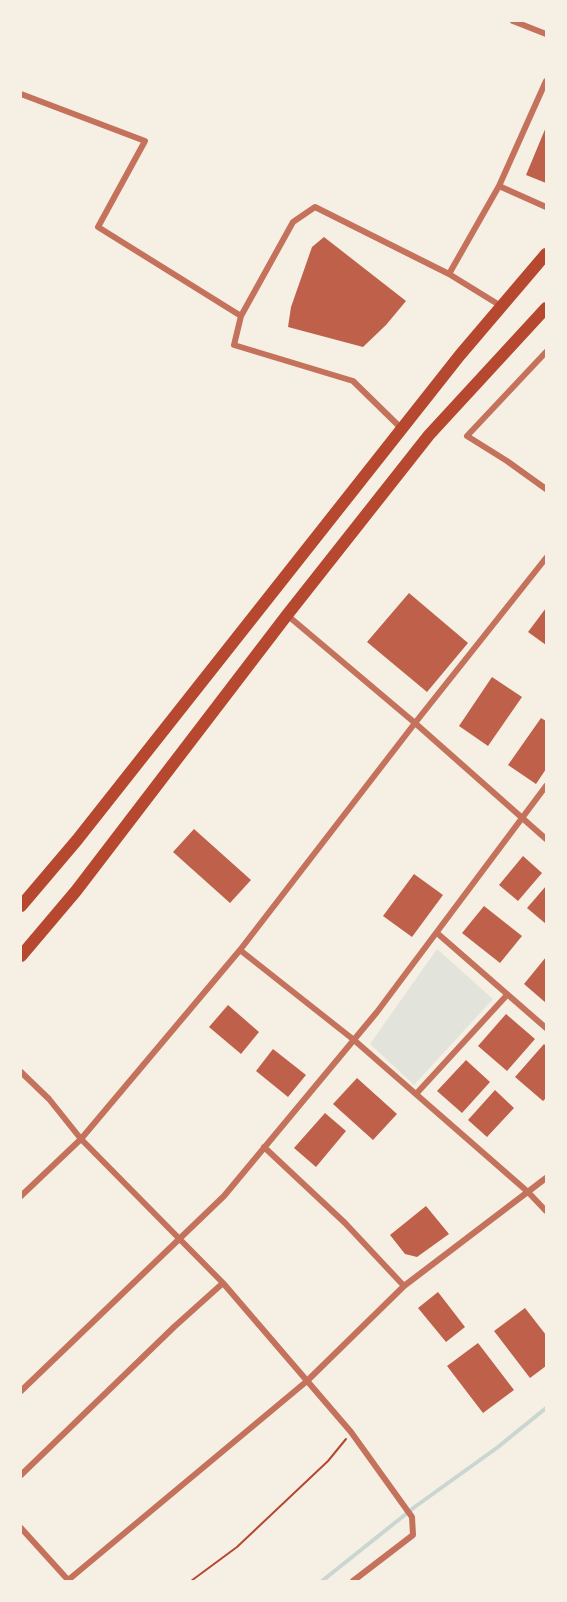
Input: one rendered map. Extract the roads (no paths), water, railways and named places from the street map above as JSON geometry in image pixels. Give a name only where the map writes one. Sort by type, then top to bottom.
[{"type":"highway","points":[[21,906],[402,429],[546,254]]},
{"type":"highway","points":[[21,956],[76,891],[287,615],[429,435],[546,308]]},
{"type":"street","points":[[513,21],[546,34]]},
{"type":"street","points":[[449,274],[499,186],[546,81]]},
{"type":"street","points":[[21,94],[145,141],[98,227],[240,316]]},
{"type":"street","points":[[499,186],[546,207]]},
{"type":"street","points":[[402,429],[353,381],[234,345],[240,316],[293,222],[315,207],[449,274],[502,306]]},
{"type":"street","points":[[546,352],[467,436],[546,489]]},
{"type":"street","points":[[21,1196],[81,1139],[240,950],[546,558]]},
{"type":"street","points":[[287,615],[415,723],[546,839]]},
{"type":"street","points":[[21,1391],[224,1196],[354,1040],[546,786]]},
{"type":"street","points":[[437,933],[546,1028]]},
{"type":"street","points":[[240,950],[354,1040],[528,1192],[546,1211]]},
{"type":"street","points":[[416,1094],[507,994]]},
{"type":"street","points":[[21,1072],[49,1099],[81,1139],[223,1284],[351,1432],[412,1517],[413,1535],[353,1581]]},
{"type":"street","points":[[264,1148],[345,1222],[404,1286]]},
{"type":"street","points":[[21,1528],[68,1581],[307,1381],[404,1286],[546,1178]]},
{"type":"street","points":[[21,1474],[174,1327],[223,1284]]},
{"type":"waterway","points":[[322,1581],[416,1506],[498,1447],[546,1408]]}]
